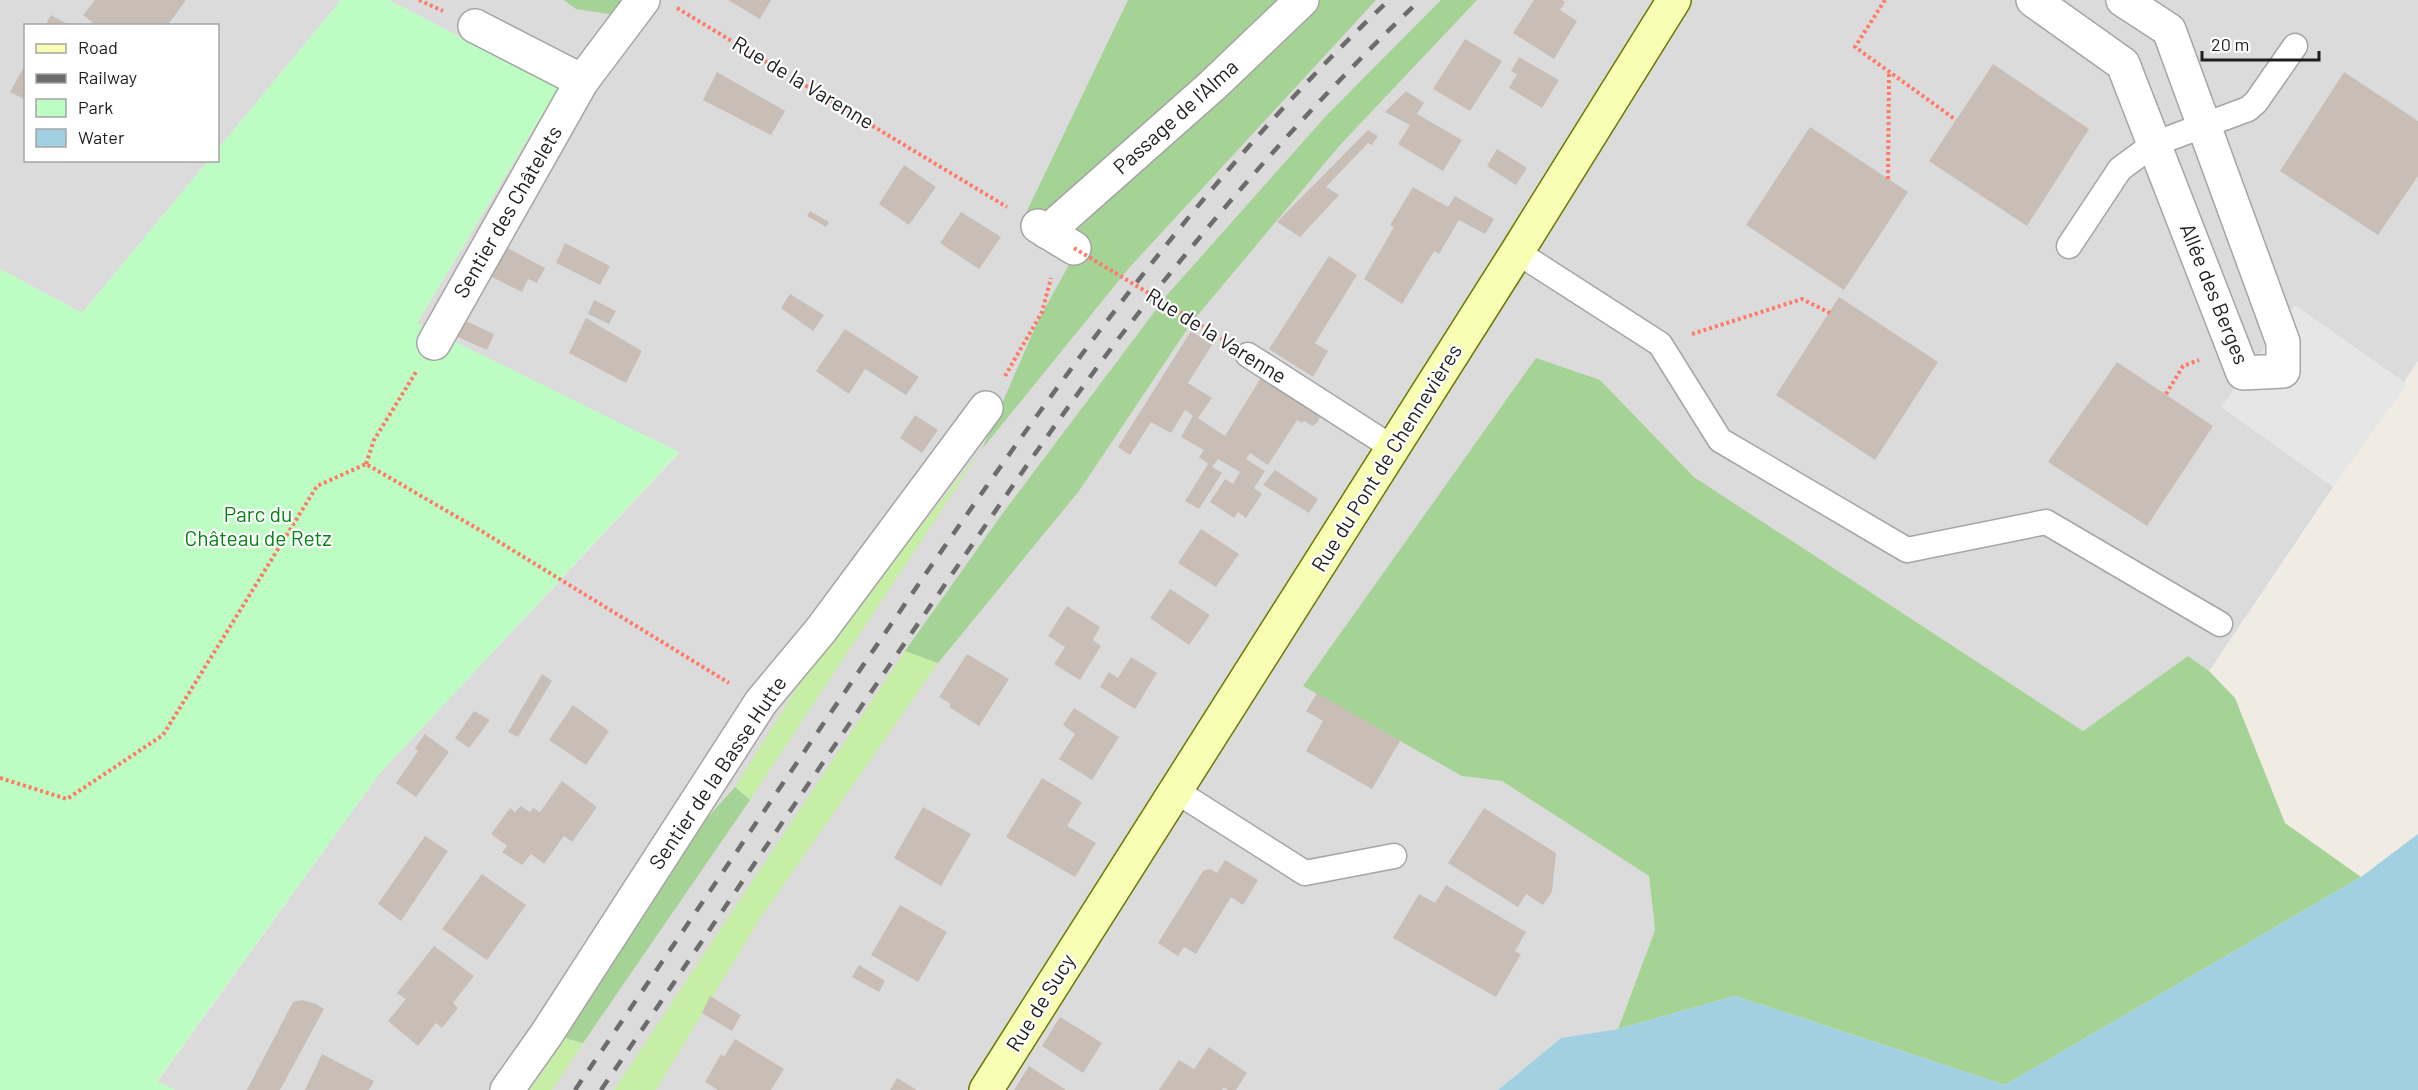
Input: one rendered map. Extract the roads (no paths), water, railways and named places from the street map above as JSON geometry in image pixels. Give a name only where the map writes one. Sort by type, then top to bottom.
[{"type":"main road","name":"Rue du Pont de Chennevières","points":[[1097,915],[1394,448],[1674,0]]},
{"type":"main road","name":"Rue de Sucy","points":[[986,1090],[1097,915]]},
{"type":"street","name":"Passage de l'Alma","points":[[1058,245],[1213,85],[1302,0]]},
{"type":"street","name":"Allée des Berges","points":[[2033,0],[2123,64],[2243,373],[2283,371],[2283,342],[2169,30],[2123,0]]},
{"type":"street","name":"Sentier des Châtelets","points":[[434,343],[582,81],[658,3]]},
{"type":"street","points":[[475,26],[582,81]]},
{"type":"street","name":"Sentier de la Basse Hutte","points":[[507,1090],[546,1035],[761,702],[821,630],[986,408]]},
{"type":"lane","points":[[2069,246],[2120,169],[2154,144],[2248,109],[2295,46]]},
{"type":"lane","points":[[1517,252],[1660,344],[1720,440],[1907,550],[2046,522],[2220,624]]},
{"type":"lane","name":"Rue de la Varenne","points":[[1248,355],[1394,448]]},
{"type":"lane","points":[[1176,791],[1305,873],[1394,856]]},
{"type":"water","points":[[2418,834],[2418,1090],[1498,1090],[1561,1038],[1618,1029],[1735,996],[2005,1085],[2361,877]]},
{"type":"railway","points":[[575,1090],[929,569],[1089,345],[1202,201],[1324,65],[1389,0]]},
{"type":"railway","points":[[601,1090],[849,724],[1071,403],[1119,338],[1263,163],[1340,80],[1420,0]]},
{"type":"park label","name":"Parc du Château de Retz","points":[[258,527]]}]
